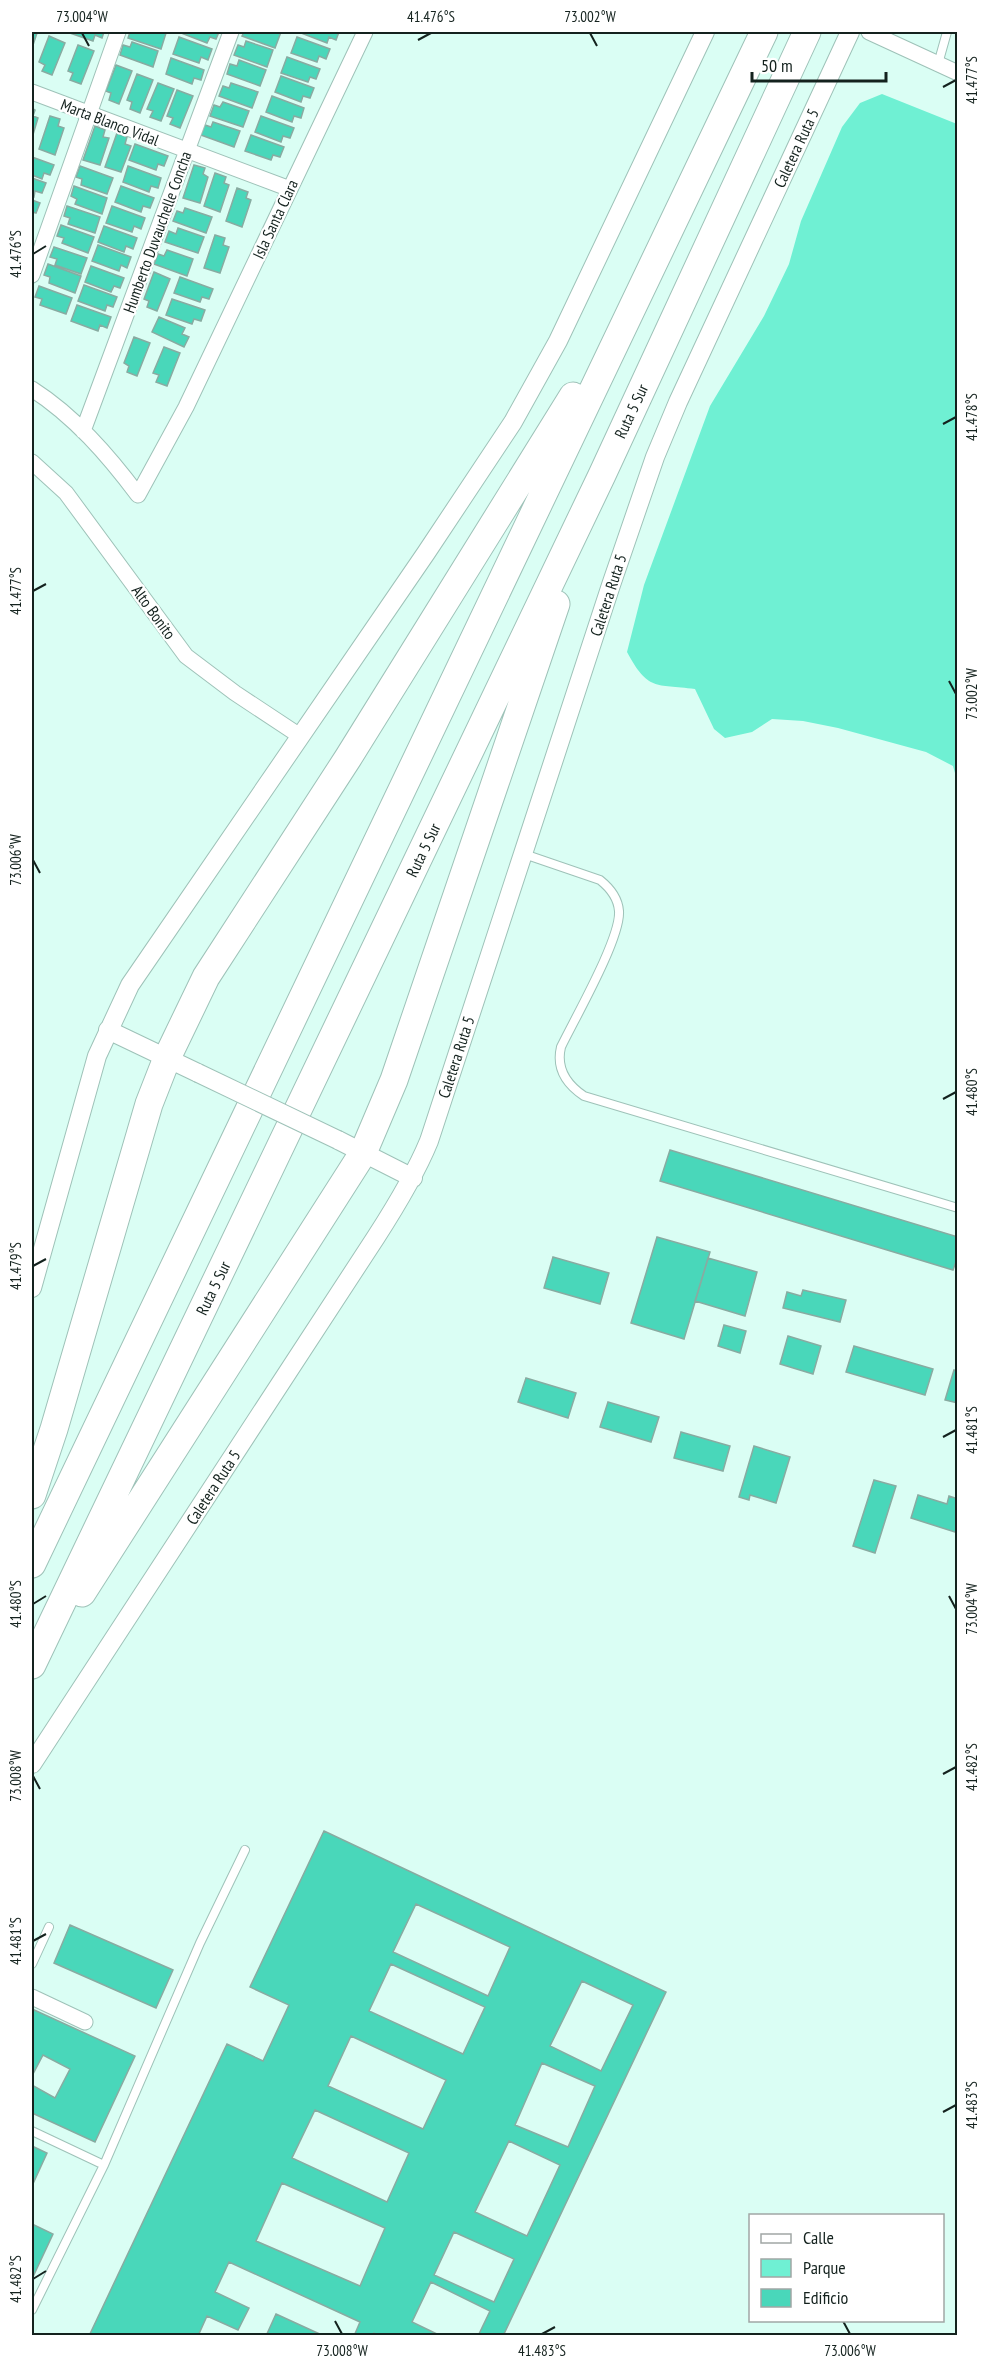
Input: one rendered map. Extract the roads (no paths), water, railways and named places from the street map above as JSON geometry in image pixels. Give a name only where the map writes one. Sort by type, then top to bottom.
[{"type":"highway","points":[[32,1564],[764,32]]},
{"type":"highway","name":"Ruta 5 Sur","points":[[32,1665],[602,475],[807,32]]},
{"type":"highway","points":[[32,1495],[54,1429],[149,1104],[167,1058],[207,977],[348,758],[643,284]]},
{"type":"highway","points":[[32,1672],[363,1153],[394,1080],[602,475]]},
{"type":"street","points":[[32,275],[118,32]]},
{"type":"street","name":"Humberto Duvauchelle Concha","points":[[83,431],[231,32]]},
{"type":"street","name":"Isla Santa Clara","points":[[83,431],[100,448],[138,495],[186,407],[365,32]]},
{"type":"street","points":[[32,1288],[89,1081],[108,1030],[130,986],[513,422],[558,341],[705,32]]},
{"type":"street","name":"Caletera Ruta 5","points":[[32,1764],[412,1178],[429,1141],[655,457],[850,32]]},
{"type":"street","points":[[869,32],[957,73]]},
{"type":"street","name":"Marta Blanco Vidal","points":[[32,92],[290,189]]},
{"type":"street","points":[[32,389],[83,431]]},
{"type":"street","name":"Alto Bonito","points":[[32,462],[66,493],[186,656],[235,693],[300,736]]},
{"type":"street","points":[[108,1030],[412,1178]]},
{"type":"street","points":[[32,1997],[85,2022]]},
{"type":"lane","points":[[938,64],[947,32]]},
{"type":"lane","points":[[523,854],[600,880],[609,887],[619,909],[616,933],[558,1059],[562,1072],[576,1091],[584,1096],[957,1208]]},
{"type":"lane","points":[[32,2310],[104,2165],[200,1943],[245,1850]]},
{"type":"lane","points":[[32,1964],[49,1927]]},
{"type":"lane","points":[[32,2131],[104,2165]]}]
